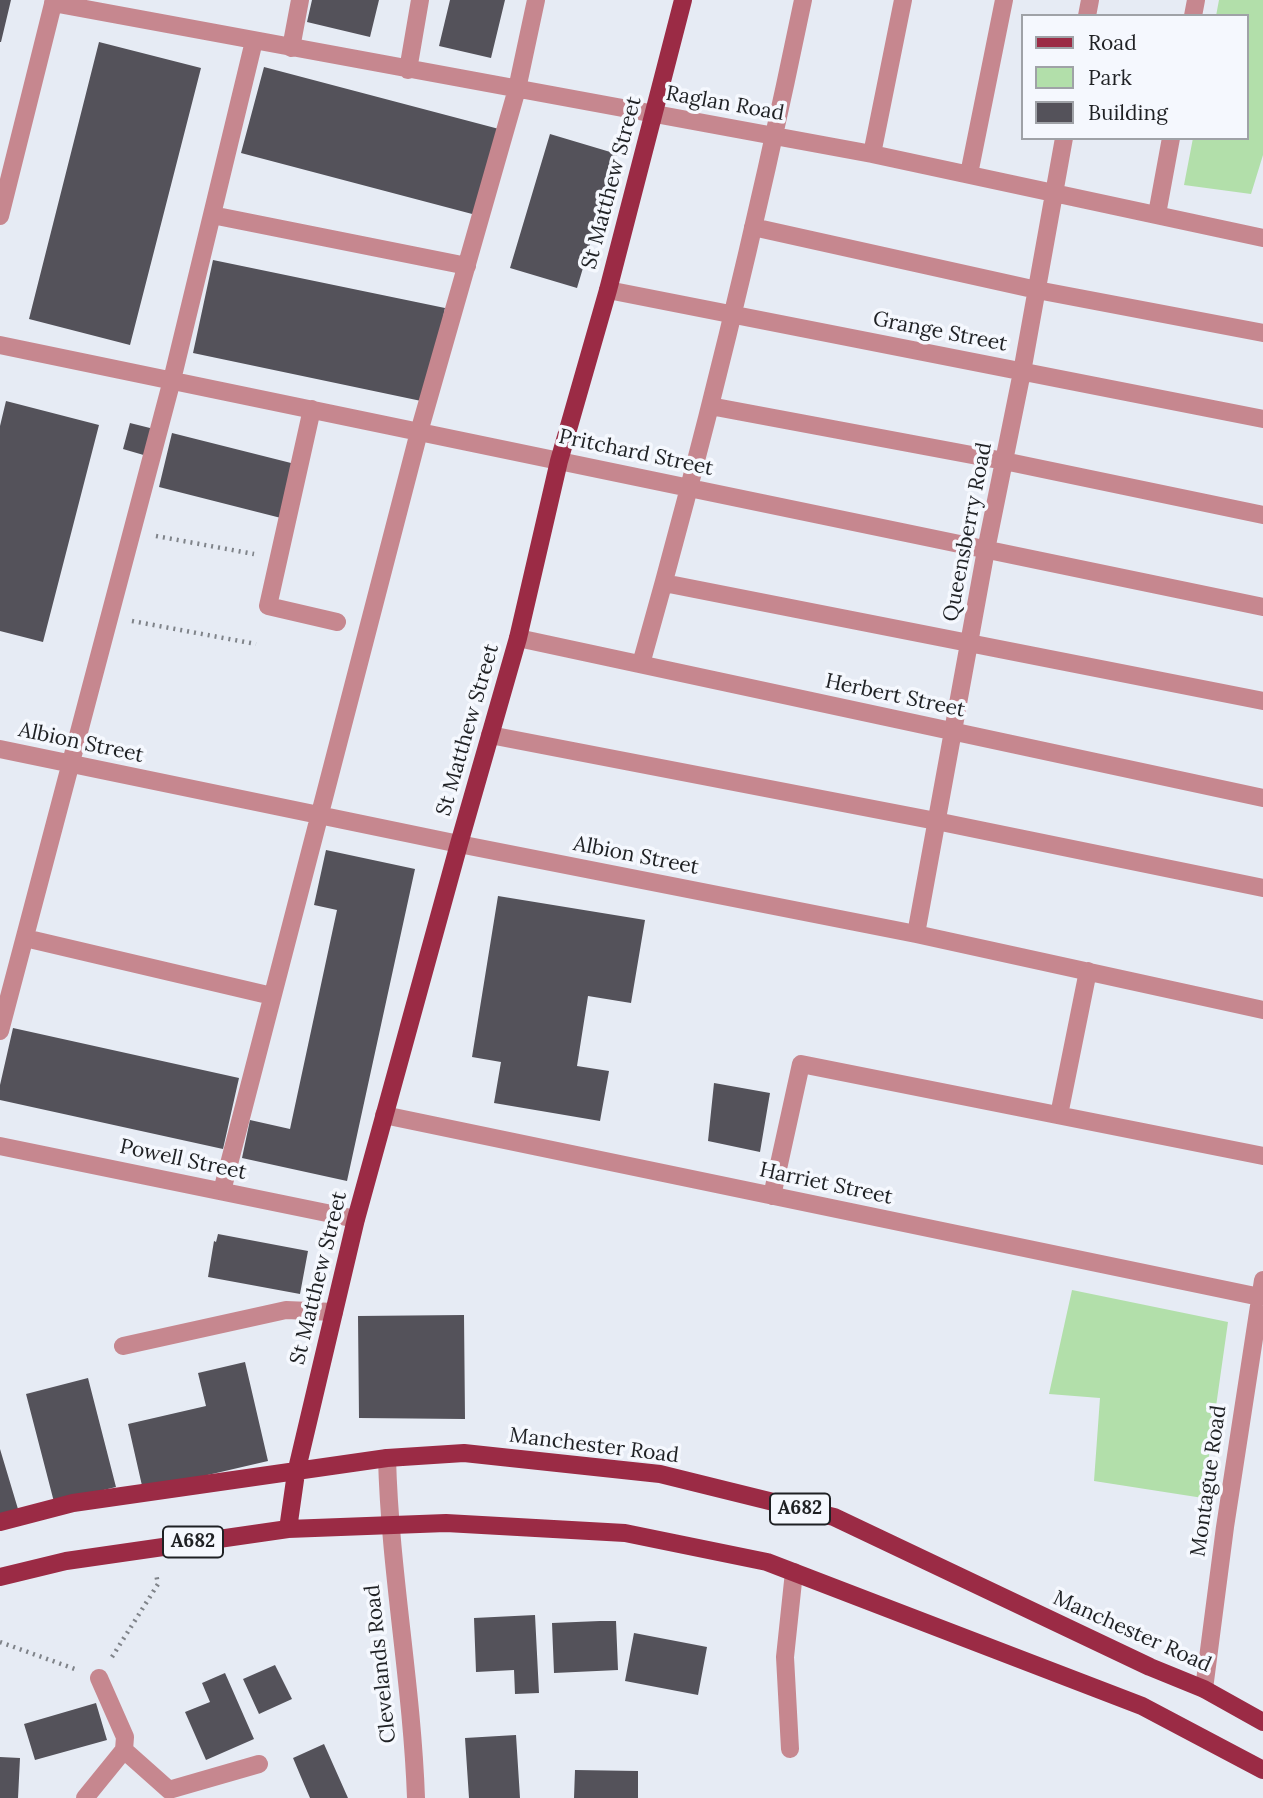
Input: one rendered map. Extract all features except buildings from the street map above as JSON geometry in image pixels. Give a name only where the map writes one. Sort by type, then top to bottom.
[{"type":"main road","name":"St Matthew Street","points":[[288,1529],[296,1473],[356,1219],[518,638],[559,461],[608,290],[683,0]]},
{"type":"main road","name":"Manchester Road","points":[[0,1522],[73,1503],[387,1458],[464,1453],[660,1474],[834,1517],[1150,1667],[1204,1689],[1263,1722]]},
{"type":"main road","name":"A682","points":[[0,1577],[66,1561],[288,1529],[446,1523],[625,1533],[767,1562],[794,1572],[1142,1706],[1263,1770]]},
{"type":"street","points":[[291,48],[300,0]]},
{"type":"street","points":[[408,70],[420,0]]},
{"type":"street","points":[[222,1191],[419,432],[517,89],[536,0]]},
{"type":"street","points":[[641,664],[691,488],[775,137],[803,0]]},
{"type":"street","points":[[872,154],[903,0]]},
{"type":"street","points":[[969,174],[1004,0]]},
{"type":"street","points":[[0,216],[54,1]]},
{"type":"street","name":"Raglan Road","points":[[54,1],[408,70],[872,154],[1263,238]]},
{"type":"street","points":[[0,1031],[172,380],[254,41]]},
{"type":"street","name":"Queensberry Road","points":[[916,934],[986,550],[1023,372],[1064,140]]},
{"type":"street","points":[[1157,214],[1171,140]]},
{"type":"street","points":[[212,215],[467,266]]},
{"type":"street","points":[[753,228],[1037,290],[1263,333]]},
{"type":"street","name":"Grange Street","points":[[608,290],[1263,419]]},
{"type":"street","name":"Pritchard Street","points":[[0,345],[1263,607]]},
{"type":"street","points":[[710,406],[1004,461],[1263,515]]},
{"type":"street","points":[[312,409],[268,606],[337,622]]},
{"type":"street","points":[[664,583],[1263,701]]},
{"type":"street","name":"Herbert Street","points":[[518,638],[1263,798]]},
{"type":"street","points":[[490,735],[1263,887]]},
{"type":"street","name":"Albion Street","points":[[0,749],[459,844],[916,934],[1263,1010]]},
{"type":"street","points":[[25,938],[272,996]]},
{"type":"street","points":[[1059,1115],[1088,971]]},
{"type":"street","points":[[772,1196],[801,1065],[1263,1156]]},
{"type":"street","name":"Harriet Street","points":[[384,1115],[772,1196],[1261,1289]]},
{"type":"street","name":"Powell Street","points":[[0,1146],[356,1219]]},
{"type":"street","name":"Montague Road","points":[[1204,1689],[1261,1289]]},
{"type":"street","points":[[122,1346],[286,1310],[334,1312]]},
{"type":"street","name":"Clevelands Road","points":[[387,1458],[389,1525],[415,1758],[416,1798]]},
{"type":"street","points":[[790,1749],[785,1657],[794,1572]]},
{"type":"street","points":[[85,1798],[124,1750],[125,1737],[99,1678]]},
{"type":"street","points":[[124,1750],[169,1790],[259,1764]]},
{"type":"path","points":[[133,532],[279,559]]},
{"type":"path","points":[[111,617],[256,644]]},
{"type":"path","points":[[0,1642],[99,1678],[158,1584]]},
{"type":"green space","points":[[1219,0],[1263,0],[1263,155],[1251,194],[1184,185],[1193,140],[1249,140],[1249,14],[1216,14]]},
{"type":"green space","points":[[1072,1290],[1228,1322],[1203,1498],[1094,1481],[1100,1398],[1049,1394]]}]
